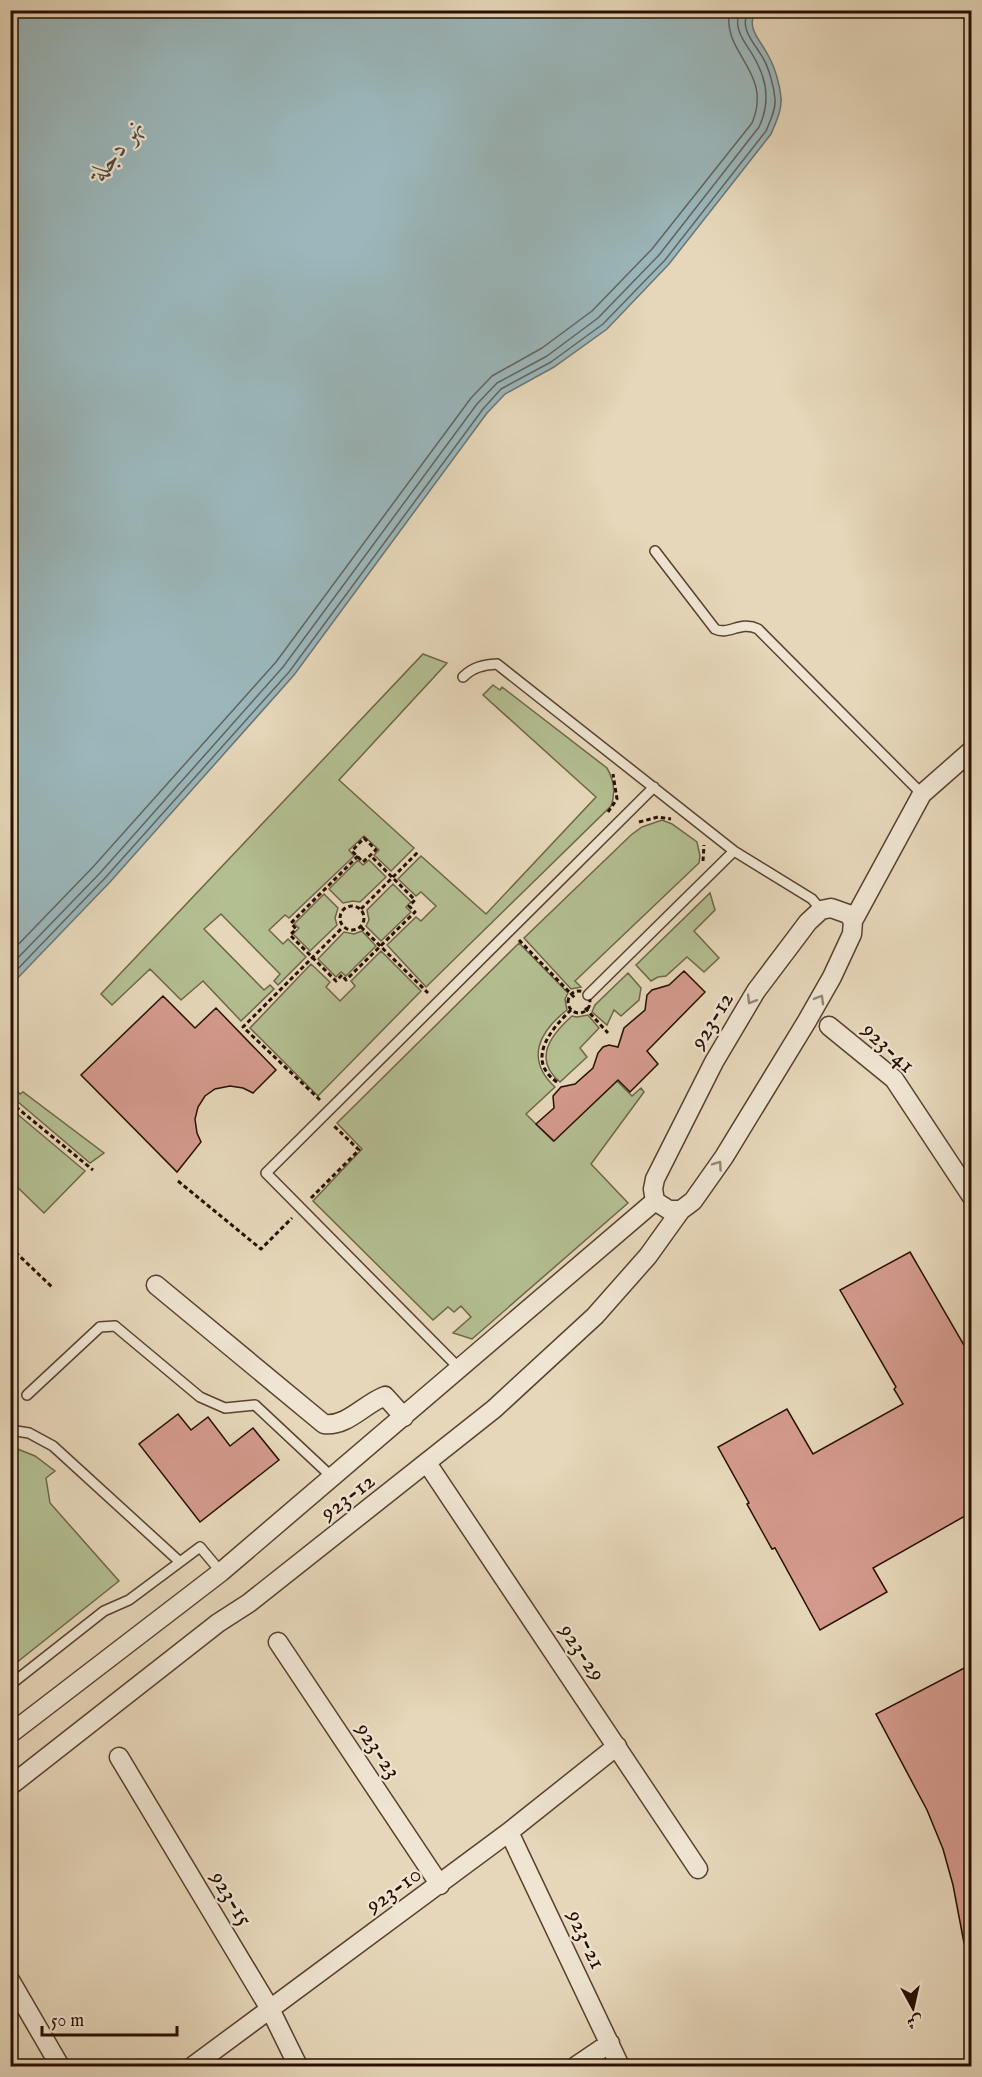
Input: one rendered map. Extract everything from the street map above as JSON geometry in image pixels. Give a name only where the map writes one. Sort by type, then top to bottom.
[{"type":"street","name":"923-12","points":[[10,1786],[427,1463],[494,1409],[595,1316],[648,1256],[681,1210],[693,1201],[724,1157],[832,977],[852,934],[853,921],[922,794],[972,750]]},
{"type":"street","points":[[821,910],[831,908],[840,910],[848,914],[853,921]]},
{"type":"street","name":"923-12","points":[[10,1734],[220,1572],[333,1478],[655,1201],[653,1189],[655,1179],[714,1062],[756,992],[808,922],[821,910]]},
{"type":"street","name":"923-41","points":[[829,1026],[894,1079],[972,1197]]},
{"type":"street","points":[[655,1201],[669,1210],[681,1210]]},
{"type":"street","points":[[156,1285],[324,1424],[336,1426],[375,1400],[385,1396],[404,1417]]},
{"type":"street","name":"923-29","points":[[427,1463],[698,1869]]},
{"type":"street","name":"923-23","points":[[278,1642],[440,1885]]},
{"type":"street","name":"923-10","points":[[193,2067],[440,1885],[617,1746]]},
{"type":"street","name":"923-15","points":[[119,1757],[270,2009],[298,2067]]},
{"type":"street","name":"923-21","points":[[509,1832],[621,2067]]},
{"type":"street","points":[[10,1980],[60,2067]]},
{"type":"street","points":[[576,2067],[610,2043]]},
{"type":"lane","points":[[655,551],[715,629],[726,631],[744,625],[758,629],[922,794]]},
{"type":"lane","points":[[464,677],[482,665],[497,664],[734,851],[812,899],[821,910]]},
{"type":"lane","points":[[460,1369],[266,1173],[654,787]]},
{"type":"lane","points":[[588,995],[734,851]]},
{"type":"lane","points":[[27,1395],[100,1326],[116,1326],[200,1397],[225,1408],[255,1405],[333,1478]]},
{"type":"lane","points":[[10,1430],[29,1433],[53,1446],[180,1562]]},
{"type":"lane","points":[[10,1685],[104,1611],[129,1600],[200,1546],[220,1572]]},
{"type":"path","points":[[607,812],[617,799],[614,776],[610,770]]},
{"type":"path","points":[[634,825],[644,819],[658,817],[672,819],[679,824]]},
{"type":"path","points":[[364,838],[376,850],[370,855],[363,862],[352,851],[364,838]]},
{"type":"path","points":[[700,840],[705,846],[701,865]]},
{"type":"path","points":[[361,909],[418,852]]},
{"type":"path","points":[[358,856],[291,923],[296,929],[290,935],[336,981],[342,975],[346,980],[415,912],[409,906],[415,900],[370,855]]},
{"type":"path","points":[[352,905],[361,909],[365,918],[361,927],[352,931],[343,927],[339,918],[343,909],[352,905]]},
{"type":"path","points":[[321,1101],[243,1027],[343,927]]},
{"type":"path","points":[[361,927],[428,993]]},
{"type":"path","points":[[519,940],[608,1033]]},
{"type":"path","points":[[557,1082],[550,1078],[541,1058],[546,1040],[555,1025],[571,1010]]},
{"type":"path","points":[[10,1102],[93,1170]]},
{"type":"path","points":[[308,1200],[359,1150],[332,1124]]},
{"type":"path","points":[[178,1181],[261,1249],[292,1218],[300,1226]]},
{"type":"path","points":[[10,1247],[52,1287]]},
{"type":"green space","points":[[423,654],[447,663],[339,780],[414,848],[391,871],[374,855],[379,850],[364,836],[349,850],[354,856],[289,918],[285,915],[269,930],[283,944],[288,939],[306,957],[278,985],[274,981],[280,974],[221,914],[204,929],[264,990],[270,985],[274,989],[241,1021],[203,981],[181,1000],[150,969],[112,1005],[101,994]]},
{"type":"green space","points":[[493,685],[500,690],[502,687],[607,768],[614,786],[613,801],[611,806],[426,987],[387,945],[416,917],[421,921],[436,906],[421,892],[416,896],[398,879],[421,856],[486,914],[596,797],[483,695]]},
{"type":"green space","points":[[662,820],[672,824],[697,842],[699,863],[575,981],[581,987],[571,989],[524,938],[631,835],[642,827]]},
{"type":"green space","points":[[358,860],[363,865],[369,860],[386,877],[360,902],[343,903],[329,889]]},
{"type":"green space","points":[[393,884],[411,902],[406,907],[411,912],[381,941],[366,926],[369,920],[367,910]]},
{"type":"green space","points":[[710,893],[715,910],[694,931],[719,958],[704,972],[687,957],[666,976],[651,981],[636,965]]},
{"type":"green space","points":[[324,894],[338,908],[335,918],[337,925],[310,951],[293,934],[299,928],[294,924]]},
{"type":"green space","points":[[362,931],[376,946],[346,976],[341,972],[336,977],[318,959],[344,932],[354,934]]},
{"type":"green space","points":[[519,943],[568,993],[565,999],[567,1010],[549,1027],[539,1046],[540,1066],[555,1087],[526,1114],[553,1141],[617,1081],[632,1096],[641,1088],[644,1092],[591,1164],[628,1203],[472,1339],[453,1333],[471,1317],[461,1306],[454,1312],[448,1307],[433,1320],[313,1201],[362,1149],[337,1123]]},
{"type":"green space","points":[[381,951],[421,991],[318,1096],[250,1028],[311,964],[330,982],[326,987],[340,1001],[355,986],[351,981]]},
{"type":"green space","points":[[628,973],[641,988],[639,1000],[621,1016],[614,1010],[607,1025],[592,1012],[595,1005]]},
{"type":"green space","points":[[588,1015],[599,1028],[580,1048],[587,1057],[560,1082],[547,1065],[548,1048],[557,1031],[572,1016]]},
{"type":"green space","points":[[11,1085],[20,1094],[23,1092],[104,1153],[90,1163],[11,1096]]},
{"type":"green space","points":[[10,1108],[85,1171],[44,1213],[11,1181]]},
{"type":"green space","points":[[10,1446],[35,1456],[55,1471],[46,1478],[50,1503],[119,1581],[11,1667]]},
{"type":"water","name":"نهر دجلة","points":[[11,10],[755,11],[753,29],[773,66],[780,88],[781,102],[771,134],[669,264],[607,329],[554,367],[505,394],[487,413],[294,675],[110,882],[11,985]]},
{"type":"building","points":[[684,971],[705,992],[647,1051],[658,1064],[630,1092],[618,1080],[554,1141],[536,1124],[554,1108],[553,1096],[561,1087],[575,1084],[593,1068],[598,1053],[603,1047],[609,1045],[618,1047],[624,1028],[645,1010],[647,995],[652,990],[669,985]]},
{"type":"building","points":[[163,996],[195,1028],[216,1008],[276,1070],[253,1093],[243,1088],[230,1086],[215,1089],[205,1096],[198,1107],[195,1119],[201,1142],[177,1172],[81,1075]]},
{"type":"building","points":[[910,1252],[972,1359],[972,1512],[873,1568],[887,1592],[820,1630],[775,1548],[772,1549],[763,1533],[718,1447],[787,1409],[813,1454],[903,1404],[894,1389],[896,1387],[840,1290]]},
{"type":"building","points":[[178,1414],[191,1430],[208,1417],[230,1446],[253,1428],[279,1460],[200,1522],[139,1444]]},
{"type":"building","points":[[972,1664],[972,1942],[964,1943],[953,1885],[943,1849],[927,1810],[876,1714]]}]
